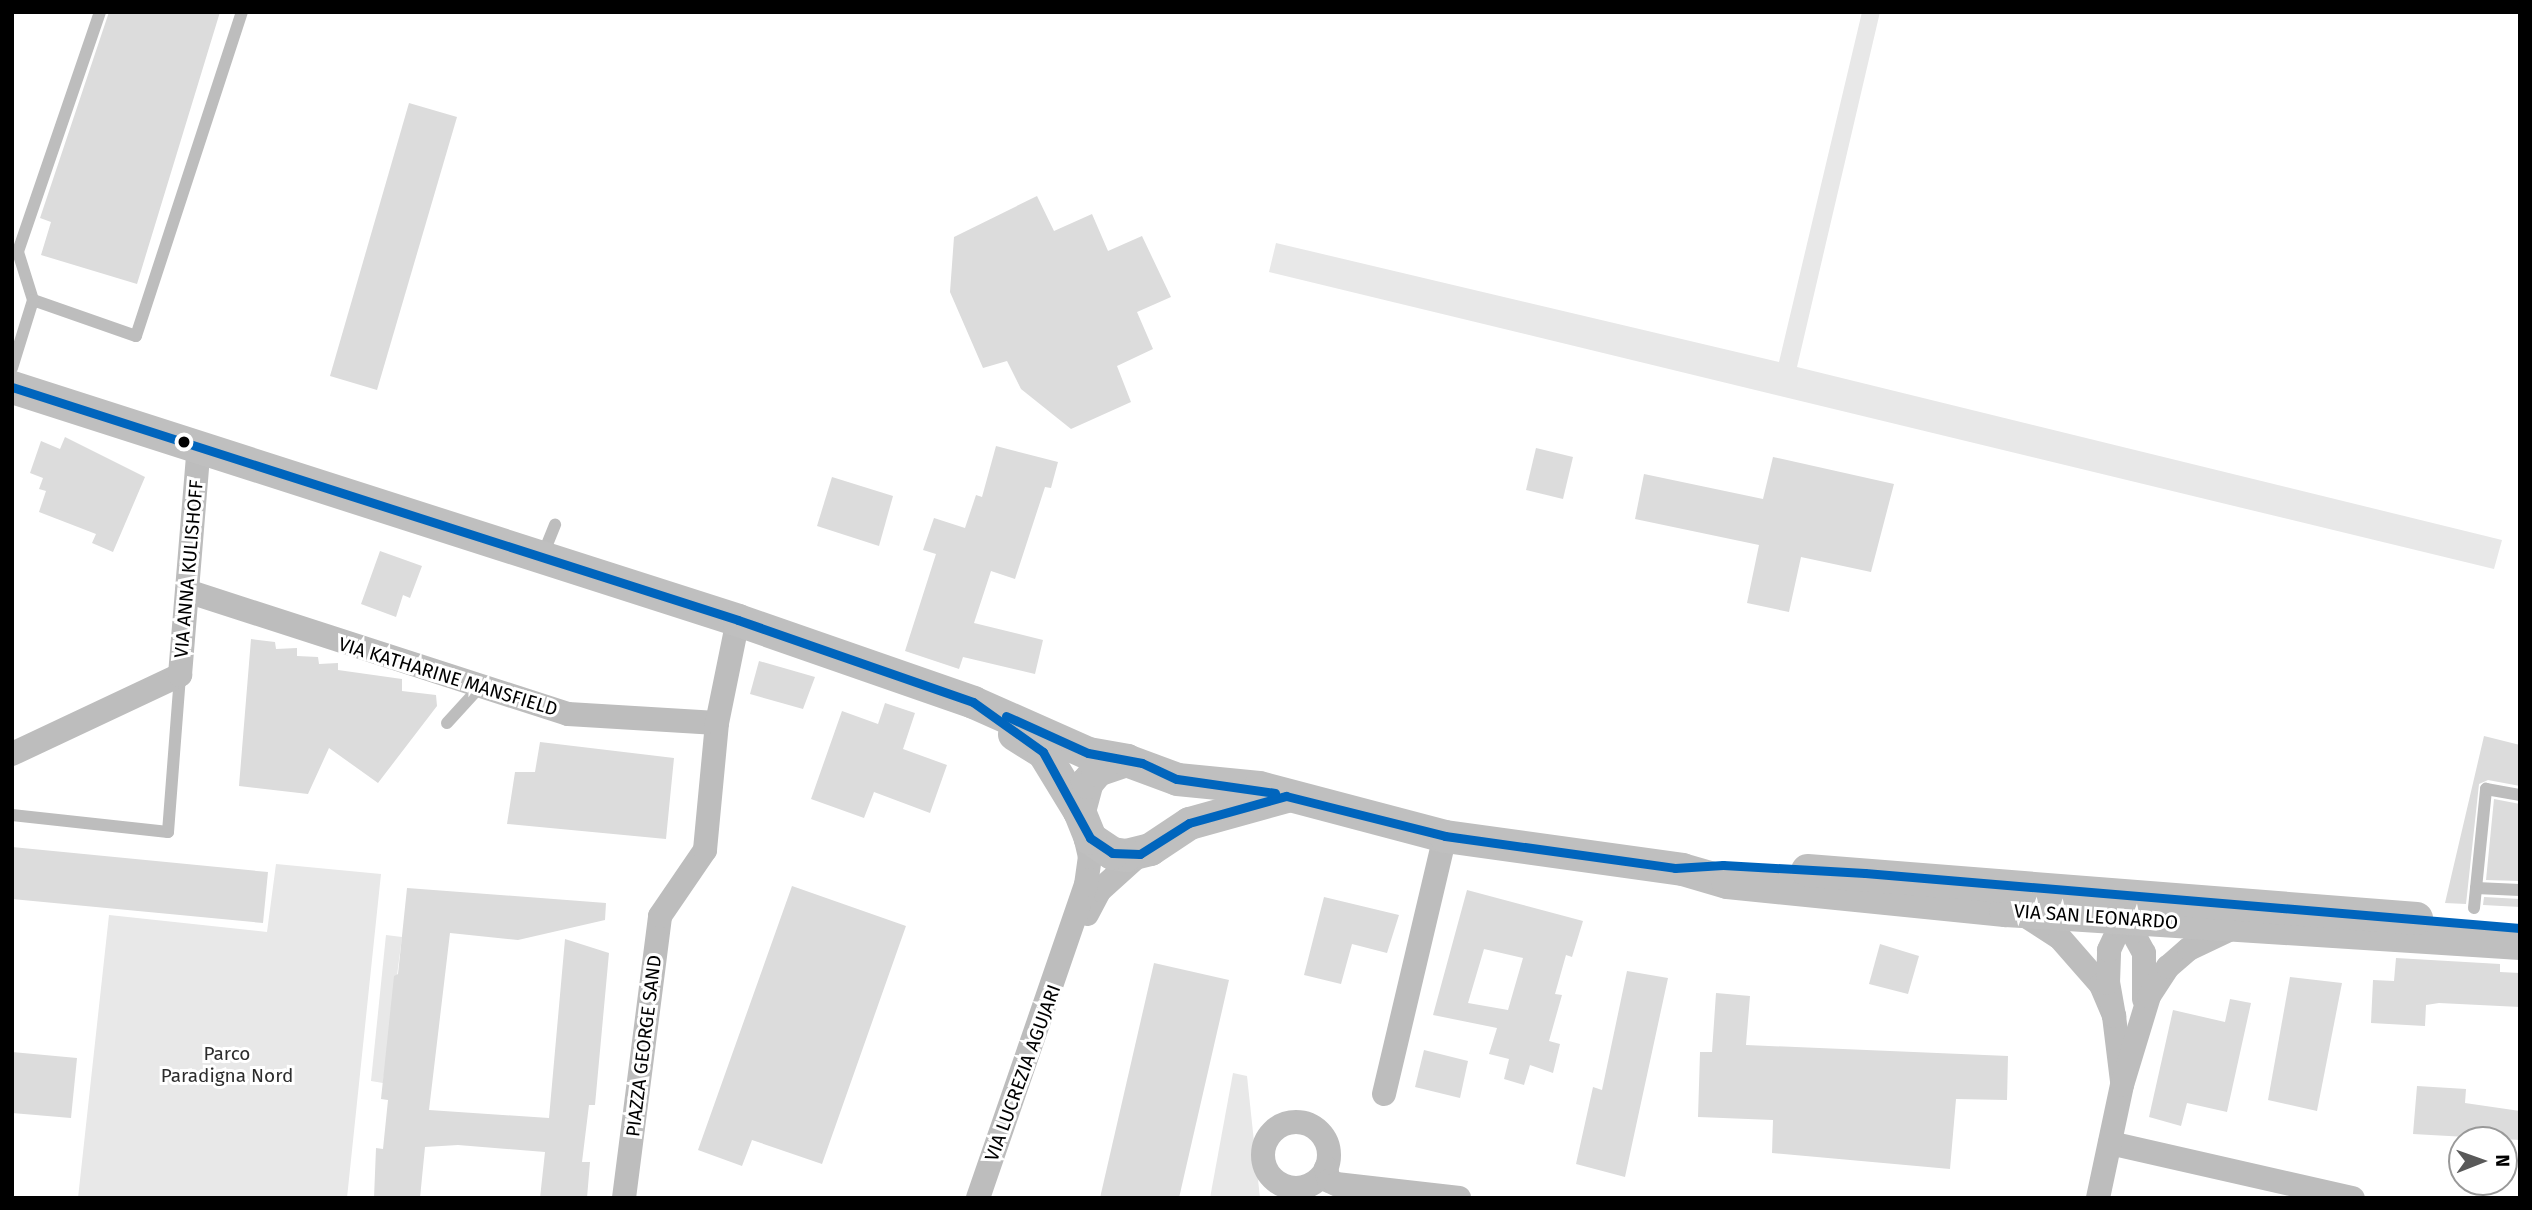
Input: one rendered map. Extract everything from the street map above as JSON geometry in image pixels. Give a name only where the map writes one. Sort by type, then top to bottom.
[{"type":"main road","points":[[12,387],[541,559],[738,620],[973,702],[1088,753],[1141,765],[1173,797],[1169,829],[1150,848]]},
{"type":"main road","points":[[973,702],[1043,752],[1090,838],[1112,853],[1150,848],[1189,823],[1286,796]]},
{"type":"main road","points":[[1081,819],[1087,782],[1097,770],[1141,765]]},
{"type":"main road","name":"VIA SAN LEONARDO","points":[[1141,765],[1177,779],[1259,787],[1445,836],[1675,868],[1727,882],[2005,910],[2241,928],[2520,943]]},
{"type":"main road","name":"VIA SAN LEONARDO","points":[[1675,868],[1723,865],[1976,881],[2334,909],[2520,928]]},
{"type":"street","name":"VIA ANNA KULISHOFF","points":[[12,754],[180,675],[199,446]]},
{"type":"street","name":"VIA KATHARINE MANSFIELD","points":[[187,591],[568,715],[717,723]]},
{"type":"street","name":"PIAZZA GEORGE SAND","points":[[624,1198],[660,916],[705,850],[717,723],[738,620]]},
{"type":"street","points":[[1068,948],[1090,857],[1081,819]]},
{"type":"street","points":[[1384,1094],[1445,836]]},
{"type":"street","points":[[1068,948],[1100,890],[1150,848]]},
{"type":"street","points":[[1976,881],[2032,898],[2112,905],[2127,919],[2146,961],[2141,1017],[2134,1055],[2122,1085],[2098,1198]]},
{"type":"street","points":[[2122,1085],[2108,983],[2109,950],[2127,919],[2148,907],[2261,915],[2334,909]]},
{"type":"street","points":[[2005,910],[2031,917],[2070,947],[2095,976],[2114,1016]]},
{"type":"street","points":[[2141,1017],[2154,986],[2178,958],[2214,933],[2241,928]]},
{"type":"street","name":"VIA LUCREZIA AGUJARI","points":[[978,1198],[1068,948]]},
{"type":"street","points":[[2110,1143],[2353,1198]]},
{"type":"street","points":[[1326,1168],[1329,1181],[1336,1184],[1460,1198]]},
{"type":"lane","points":[[12,368],[33,300],[18,252],[100,12]]},
{"type":"lane","points":[[33,300],[136,336],[242,12]]},
{"type":"lane","points":[[541,559],[555,525]]},
{"type":"lane","points":[[12,815],[168,832],[180,675]]},
{"type":"lane","points":[[447,723],[468,681]]},
{"type":"lane","points":[[2474,908],[2486,789],[2520,795]]},
{"type":"lane","points":[[2476,888],[2520,890]]},
{"type":"green space","points":[[1862,12],[1880,12],[1797,367],[2502,540],[2494,569],[1269,272],[1276,243],[1779,362]]},
{"type":"green space","name":"Parco Paradigna Nord","points":[[276,864],[381,874],[347,1198],[78,1198],[109,915],[267,932]]},
{"type":"green space","points":[[386,935],[402,937],[383,1083],[371,1081]]},
{"type":"green space","points":[[1233,1073],[1247,1076],[1260,1198],[1210,1198]]},
{"type":"building","points":[[109,12],[220,12],[137,284],[41,255],[51,222],[40,218]]},
{"type":"building","points":[[409,103],[457,117],[377,390],[330,376]]},
{"type":"building","points":[[1037,196],[1054,231],[1092,214],[1108,251],[1142,236],[1171,297],[1137,312],[1153,349],[1117,366],[1131,402],[1071,429],[1021,389],[1007,361],[983,368],[950,292],[954,237]]},
{"type":"building","points":[[65,437],[145,477],[113,552],[92,543],[96,534],[39,512],[46,491],[39,489],[43,478],[30,473],[41,441],[60,449]]},
{"type":"building","points":[[996,446],[1058,462],[1051,488],[1045,487],[1015,579],[991,571],[974,623],[1043,640],[1035,674],[963,657],[959,669],[905,651],[936,554],[923,550],[934,518],[965,528],[976,495],[982,497]]},
{"type":"building","points":[[1536,448],[1573,457],[1563,499],[1526,490]]},
{"type":"building","points":[[1773,457],[1894,484],[1871,572],[1801,557],[1789,612],[1747,603],[1759,545],[1635,519],[1644,474],[1763,499]]},
{"type":"building","points":[[832,477],[893,496],[879,546],[817,526]]},
{"type":"building","points":[[380,551],[422,566],[410,598],[403,595],[396,617],[361,604]]},
{"type":"building","points":[[251,639],[275,642],[276,649],[297,648],[297,656],[318,657],[319,664],[338,663],[338,670],[402,679],[402,691],[436,695],[437,706],[378,783],[329,748],[308,794],[239,786]]},
{"type":"building","points":[[759,661],[815,677],[803,709],[750,694]]},
{"type":"building","points":[[885,703],[915,713],[903,749],[947,765],[930,813],[874,792],[864,818],[811,799],[842,711],[878,724]]},
{"type":"building","points":[[2484,736],[2520,745],[2520,786],[2488,780],[2479,784],[2466,904],[2445,903]]},
{"type":"building","points":[[540,742],[674,758],[666,839],[507,824],[515,772],[535,772]]},
{"type":"building","points":[[2494,799],[2520,804],[2520,881],[2486,880]]},
{"type":"building","points":[[12,847],[268,872],[263,923],[12,899]]},
{"type":"building","points":[[792,886],[906,926],[822,1164],[752,1140],[742,1166],[698,1150]]},
{"type":"building","points":[[407,888],[606,903],[605,920],[518,940],[450,933],[429,1110],[549,1118],[565,939],[609,953],[595,1105],[589,1105],[582,1162],[590,1162],[587,1198],[540,1198],[545,1152],[458,1145],[425,1147],[420,1198],[374,1198],[376,1148],[383,1149],[388,1100],[381,1099],[394,976],[398,974]]},
{"type":"building","points":[[1467,890],[1583,921],[1572,957],[1566,955],[1555,994],[1562,995],[1549,1041],[1560,1044],[1553,1073],[1530,1065],[1524,1085],[1504,1079],[1509,1059],[1489,1054],[1497,1028],[1433,1015]],"holes":[[[1484,949],[1523,958],[1508,1010],[1468,1003]]]},
{"type":"building","points":[[1324,897],[1399,915],[1387,953],[1352,944],[1341,984],[1304,975]]},
{"type":"building","points":[[2484,897],[2520,899],[2520,907],[2483,905]]},
{"type":"building","points":[[1880,944],[1919,956],[1908,994],[1869,984]]},
{"type":"building","points":[[2396,958],[2500,964],[2500,972],[2520,973],[2520,1007],[2439,1003],[2426,1005],[2425,1026],[2371,1023],[2373,980],[2394,981]]},
{"type":"building","points":[[1154,963],[1229,980],[1179,1198],[1100,1198]]},
{"type":"building","points":[[1627,971],[1668,978],[1625,1177],[1576,1164],[1593,1087],[1602,1090]]},
{"type":"building","points":[[2290,977],[2342,983],[2317,1111],[2268,1100]]},
{"type":"building","points":[[1716,993],[1750,996],[1746,1045],[2008,1056],[2007,1100],[1956,1099],[1950,1169],[1772,1153],[1773,1120],[1698,1117],[1700,1052],[1712,1052]]},
{"type":"building","points":[[2230,999],[2251,1003],[2227,1112],[2187,1103],[2181,1126],[2149,1117],[2173,1010],[2225,1022]]},
{"type":"building","points":[[1424,1050],[1468,1061],[1460,1098],[1415,1087]]},
{"type":"building","points":[[12,1052],[77,1058],[71,1118],[12,1113]]},
{"type":"building","points":[[2417,1086],[2466,1089],[2465,1103],[2520,1111],[2520,1140],[2518,1126],[2448,1126],[2448,1136],[2413,1134]]},
{"type":"transit line","points":[[12,387],[738,620],[973,702],[1043,752],[1090,838],[1112,853],[1140,854],[1189,823],[1286,796],[1445,836],[1675,868],[1723,865],[1865,873],[2520,928]]},
{"type":"transit line","points":[[1006,716],[1088,753],[1142,763],[1177,779],[1275,793]]}]
